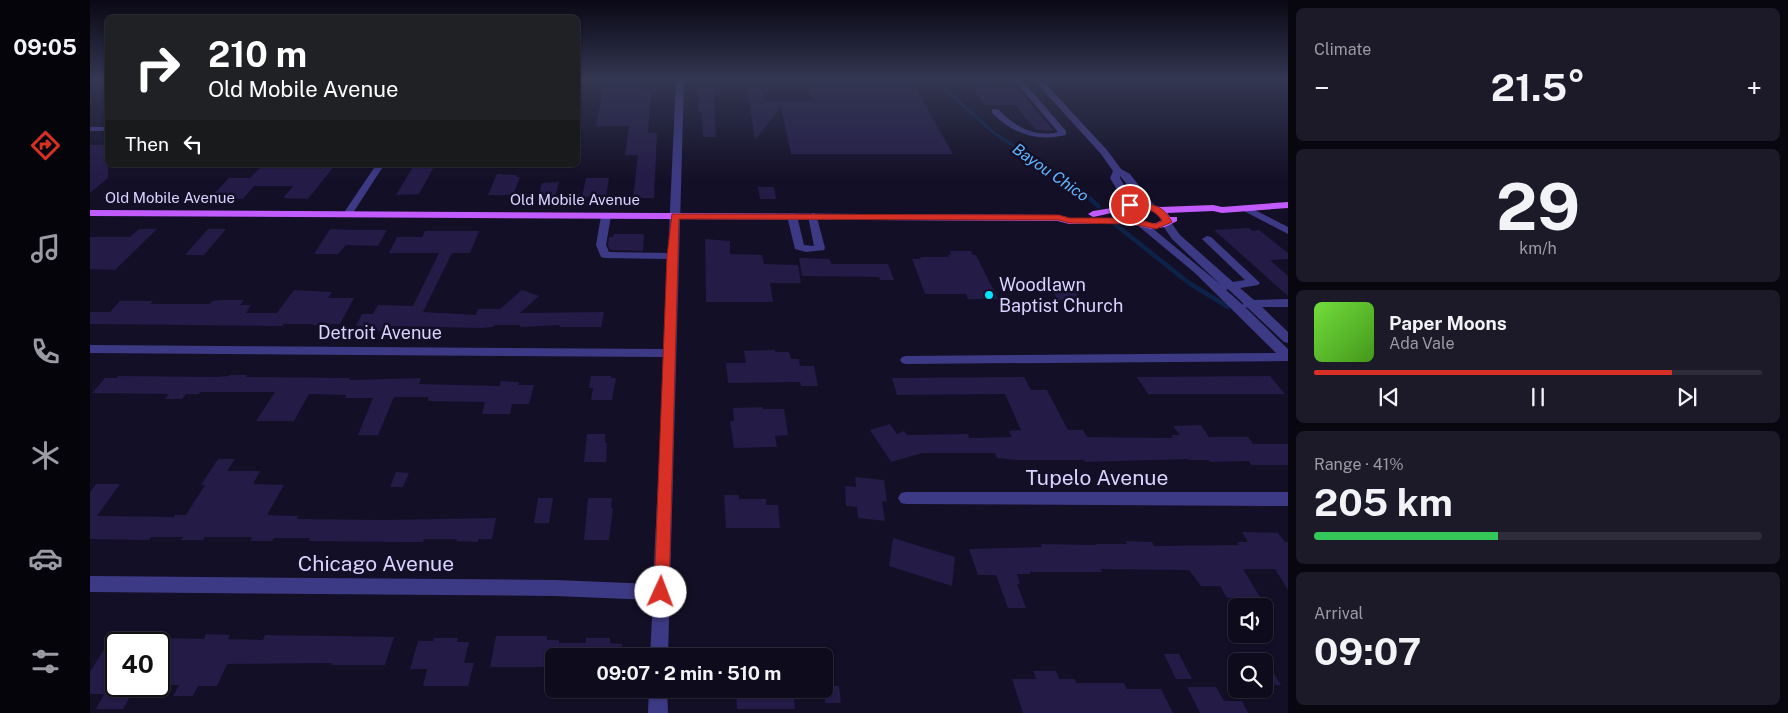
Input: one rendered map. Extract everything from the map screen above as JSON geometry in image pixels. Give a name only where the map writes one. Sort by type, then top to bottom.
[{"type":"main road","name":"Old Mobile Avenue","points":[[1059,218],[1063,215],[1098,213],[1127,207],[1213,208],[1222,210],[1288,205]]},
{"type":"main road","points":[[1127,207],[1125,215],[1137,223]]},
{"type":"main road","points":[[1155,208],[1167,222]]},
{"type":"main road","name":"Old Mobile Avenue","points":[[90,213],[1059,218],[1137,223],[1156,227],[1167,222],[1214,215],[1222,210]]},
{"type":"street","points":[[659,648],[672,256],[679,113]]},
{"type":"street","points":[[997,113],[1003,120],[1018,130],[1031,135],[1087,133]]},
{"type":"street","points":[[1050,113],[1069,133]]},
{"type":"street","points":[[1069,113],[1104,152],[1118,171],[1127,176],[1155,208]]},
{"type":"street","points":[[90,129],[105,129]]},
{"type":"street","points":[[348,214],[379,167]]},
{"type":"street","points":[[1118,171],[1115,178],[1127,207]]},
{"type":"street","points":[[1245,208],[1288,231]]},
{"type":"street","points":[[606,216],[601,245],[605,255],[672,256]]},
{"type":"street","points":[[792,216],[800,246],[804,249],[818,250],[820,248],[813,216]]},
{"type":"street","points":[[1167,222],[1176,237],[1288,339]]},
{"type":"street","points":[[1137,223],[1176,251],[1216,286],[1288,357]]},
{"type":"street","points":[[1207,239],[1254,283],[1216,286]]},
{"type":"street","points":[[1200,259],[1227,257]]},
{"type":"street","points":[[1235,304],[1288,303]]},
{"type":"street","name":"Detroit Avenue","points":[[90,349],[669,353]]},
{"type":"street","points":[[906,360],[1288,357]]},
{"type":"street","name":"Tupelo Avenue","points":[[906,498],[1288,499]]},
{"type":"street","name":"Chicago Avenue","points":[[90,584],[555,588],[661,592]]},
{"type":"street","points":[[658,698],[658,713]]},
{"type":"building","points":[[598,113],[649,113],[648,133],[657,133],[654,198],[633,198],[638,155],[625,155],[629,126],[596,126]]},
{"type":"building","points":[[702,113],[715,113],[716,137],[703,137]]},
{"type":"building","points":[[751,113],[776,113],[755,140]]},
{"type":"building","points":[[782,113],[930,113],[953,154],[791,154]]},
{"type":"building","points":[[1022,113],[1039,113],[1054,131],[1036,130]]},
{"type":"building","points":[[90,145],[105,145],[105,167],[108,167],[108,178],[90,193]]},
{"type":"building","points":[[261,167],[333,167],[308,199],[283,198],[293,186],[254,186],[243,199],[210,198],[229,178],[250,178]]},
{"type":"building","points":[[413,167],[434,167],[419,194],[396,195]]},
{"type":"building","points":[[497,174],[517,175],[516,177],[520,177],[513,195],[488,195]]},
{"type":"building","points":[[586,178],[609,178],[606,197],[582,197]]},
{"type":"building","points":[[559,182],[554,201],[537,201],[542,183]]},
{"type":"building","points":[[758,187],[774,187],[776,199],[760,199]]},
{"type":"building","points":[[1249,228],[1253,231],[1259,230],[1288,253],[1288,259],[1270,260],[1288,276],[1288,296],[1214,230]]},
{"type":"building","points":[[139,229],[157,229],[115,270],[90,269],[90,237],[130,237]]},
{"type":"building","points":[[208,229],[226,229],[204,255],[185,255]]},
{"type":"building","points":[[330,229],[387,230],[378,246],[346,245],[338,254],[314,254]]},
{"type":"building","points":[[425,231],[479,231],[470,253],[452,253],[423,312],[476,315],[478,309],[500,309],[522,290],[539,296],[520,313],[604,312],[601,327],[559,327],[560,325],[520,327],[520,325],[494,325],[493,327],[480,328],[391,326],[388,331],[363,331],[366,326],[356,326],[362,314],[373,314],[378,305],[413,306],[439,253],[389,253],[397,237],[422,237]]},
{"type":"building","points":[[614,234],[644,234],[643,251],[610,250],[608,245],[609,237],[613,237]]},
{"type":"building","points":[[705,239],[730,241],[730,254],[762,255],[764,264],[798,265],[801,283],[770,283],[773,302],[706,302]]},
{"type":"building","points":[[950,251],[971,251],[973,255],[976,255],[998,299],[968,299],[966,294],[925,294],[912,259],[921,259],[920,257],[949,257],[948,255],[951,255]]},
{"type":"building","points":[[799,258],[830,259],[831,264],[888,264],[894,280],[880,280],[879,277],[802,276]]},
{"type":"building","points":[[1051,288],[1073,289],[1081,300],[1058,300]]},
{"type":"building","points":[[294,290],[332,292],[328,298],[354,298],[340,324],[284,324],[282,326],[90,324],[90,312],[110,312],[120,301],[153,301],[150,304],[210,304],[212,301],[244,300],[240,305],[251,305],[246,313],[277,313]]},
{"type":"building","points":[[775,350],[775,352],[789,352],[791,359],[799,359],[800,366],[814,366],[818,386],[801,386],[800,382],[728,383],[726,363],[746,363],[744,351]]},
{"type":"building","points":[[247,375],[246,377],[350,378],[349,380],[421,378],[419,384],[500,386],[501,381],[519,382],[518,385],[534,385],[529,404],[512,404],[510,414],[482,414],[485,402],[428,401],[429,397],[394,397],[378,435],[358,435],[373,398],[345,398],[346,395],[309,394],[294,421],[256,421],[275,392],[200,392],[199,394],[186,394],[182,399],[165,399],[169,394],[92,393],[105,378],[117,378],[118,376],[217,377]]},
{"type":"building","points":[[591,376],[611,376],[611,378],[616,378],[612,400],[591,400],[593,388],[589,388]]},
{"type":"building","points":[[1270,376],[1285,394],[1148,394],[1137,377]]},
{"type":"building","points":[[1024,377],[1031,390],[1047,390],[1068,430],[1083,430],[1087,437],[1173,438],[1171,435],[1180,435],[1173,426],[1201,425],[1209,437],[1248,437],[1253,444],[1288,444],[1288,465],[1251,465],[1249,461],[1210,462],[1208,460],[1187,459],[1085,462],[1084,460],[1017,460],[997,458],[995,453],[922,453],[891,462],[870,430],[890,424],[897,434],[904,431],[907,435],[968,434],[969,438],[1012,437],[1009,431],[1021,430],[1005,394],[897,395],[892,378]]},
{"type":"building","points":[[762,407],[763,409],[784,409],[788,435],[775,436],[777,447],[734,448],[730,421],[734,421],[733,408]]},
{"type":"building","points":[[587,434],[605,434],[605,443],[607,443],[606,462],[584,462]]},
{"type":"building","points":[[218,459],[235,459],[227,471],[260,471],[253,484],[284,485],[267,515],[298,516],[297,519],[496,518],[492,539],[478,539],[478,542],[456,541],[457,539],[424,539],[423,542],[402,542],[309,541],[310,538],[274,538],[272,541],[250,541],[252,537],[205,537],[203,540],[181,540],[183,537],[151,537],[149,540],[90,539],[90,492],[96,484],[120,484],[97,516],[174,517],[175,515],[186,515],[205,485],[201,485]]},
{"type":"building","points":[[396,472],[409,473],[403,487],[390,487]]},
{"type":"building","points":[[855,477],[884,480],[887,502],[882,501],[885,521],[858,518],[857,507],[846,506],[845,486],[856,487]]},
{"type":"building","points":[[724,495],[739,495],[739,499],[766,499],[766,505],[778,505],[780,528],[726,528]]},
{"type":"building","points":[[538,498],[553,498],[549,523],[534,523]]},
{"type":"building","points":[[588,498],[612,498],[611,508],[613,508],[609,540],[584,540]]},
{"type":"building","points":[[1242,532],[1278,533],[1285,542],[1288,542],[1288,590],[1275,569],[1243,569],[1260,597],[1227,598],[1220,586],[1201,586],[1189,570],[1101,569],[1102,572],[1030,572],[1031,574],[1017,574],[1020,584],[1017,584],[1026,608],[1008,608],[996,575],[978,575],[969,549],[1042,547],[1041,544],[1127,544],[1126,541],[1152,542],[1154,546],[1239,545],[1237,542],[1248,542]]},
{"type":"building","points":[[893,538],[955,557],[952,586],[889,566]]},
{"type":"building","points":[[206,634],[230,635],[228,639],[263,640],[265,635],[394,637],[385,665],[331,665],[332,663],[227,664],[217,686],[198,686],[193,696],[173,696],[179,685],[170,685],[170,638],[204,639]]},
{"type":"building","points":[[496,636],[547,636],[547,640],[559,640],[559,643],[586,643],[586,638],[610,638],[610,643],[622,644],[622,648],[545,648],[545,667],[490,667]]},
{"type":"building","points":[[434,638],[458,638],[457,642],[469,642],[464,663],[474,663],[468,686],[423,686],[427,669],[410,669],[418,641],[433,641]]},
{"type":"building","points":[[105,648],[105,697],[130,697],[123,709],[96,709],[104,694],[90,694],[90,672]]},
{"type":"building","points":[[1164,654],[1179,654],[1192,679],[1176,679]]},
{"type":"building","points":[[1033,671],[1056,671],[1059,679],[1075,679],[1076,683],[1124,683],[1127,689],[1161,689],[1173,713],[1023,713],[1012,679],[1036,679]]},
{"type":"building","points":[[1273,672],[1281,685],[1273,685]]},
{"type":"building","points":[[833,686],[839,686],[841,703],[825,703],[825,698],[833,698]]},
{"type":"building","points":[[1187,687],[1216,687],[1224,701],[1242,701],[1248,713],[1200,713]]},
{"type":"building","points":[[736,698],[794,698],[795,709],[737,709]]},
{"type":"waterway","name":"Bayou Chico","points":[[972,113],[994,133],[1077,187]]},
{"type":"waterway","name":"Bayou Chico","points":[[1076,186],[1098,206]]},
{"type":"waterway","name":"Bayou Chico","points":[[1116,225],[1189,283],[1228,307]]},
{"type":"place","name":"Woodlawn Baptist Church","points":[[989,295]]},
{"type":"route","points":[[661,592],[672,256],[675,216],[1059,218],[1065,220],[1133,221],[1156,227],[1166,224],[1168,220],[1163,213],[1151,207],[1130,205]]}]
